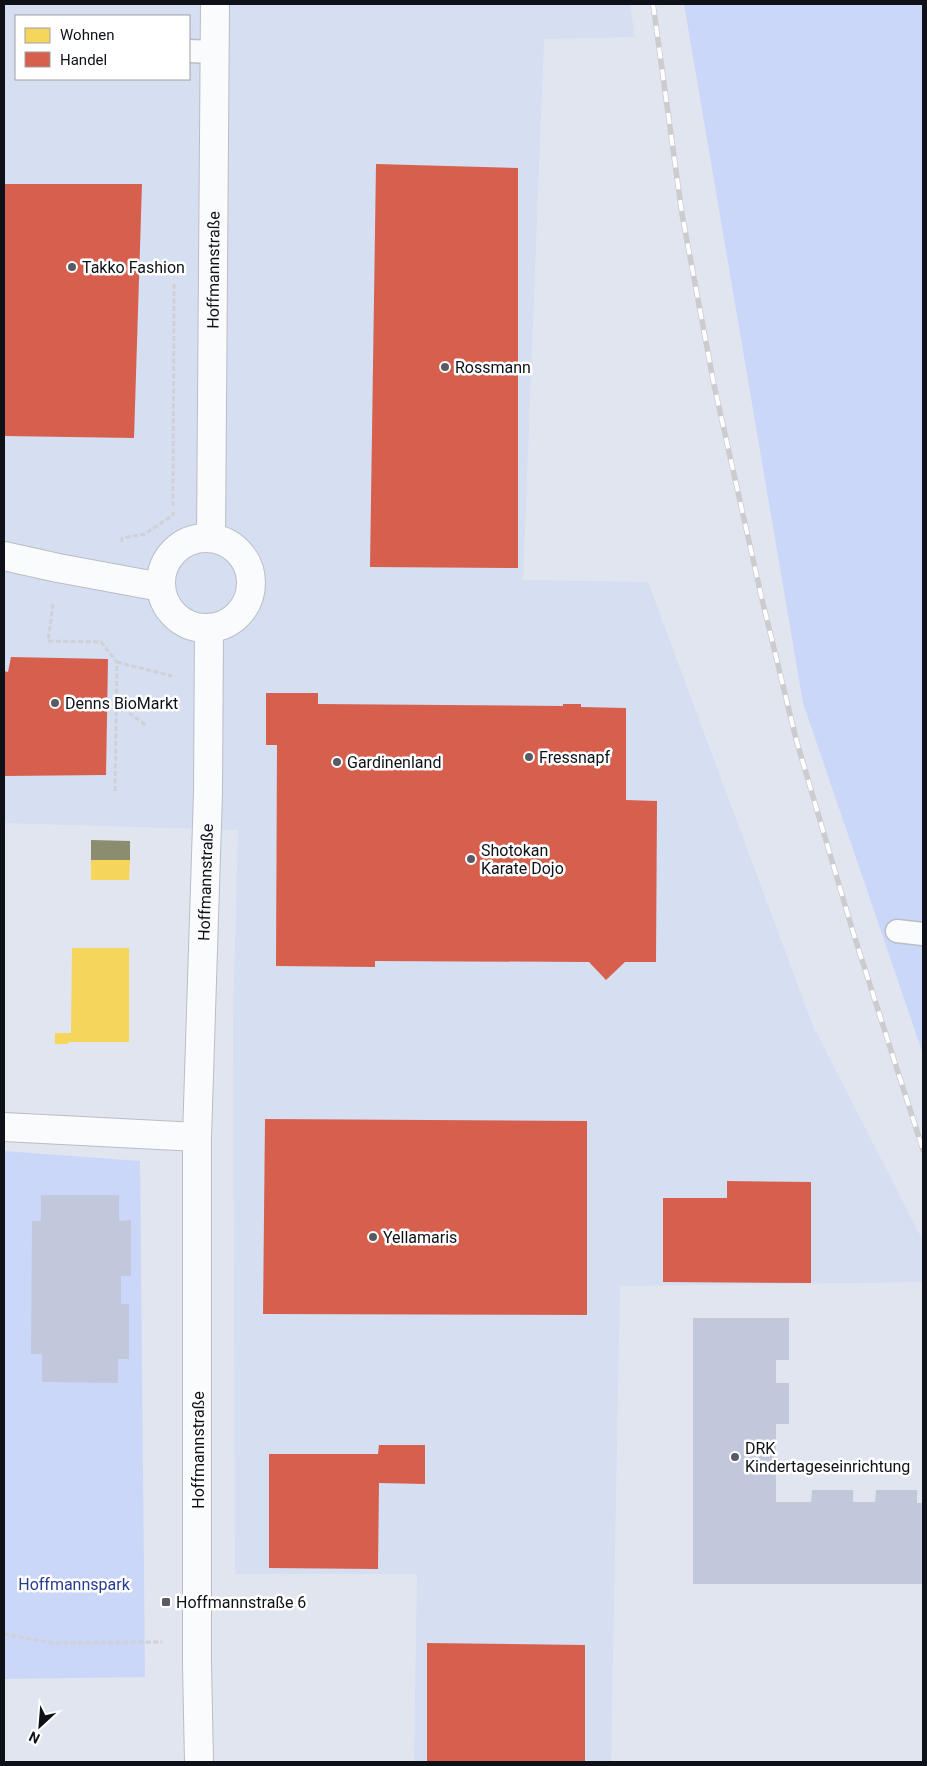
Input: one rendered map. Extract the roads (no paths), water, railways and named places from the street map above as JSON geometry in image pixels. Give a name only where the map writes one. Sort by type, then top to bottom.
[{"type":"street","name":"Hoffmannstraße","points":[[211,538],[216,4]]},
{"type":"street","points":[[211,538],[226,543],[240,552],[248,566],[251,581],[249,597],[241,611],[227,623],[209,628],[192,626],[176,617],[165,604],[161,586],[163,567],[174,550],[191,540],[211,538]]},
{"type":"street","points":[[4,556],[58,568],[161,586]]},
{"type":"street","name":"Hoffmannstraße","points":[[199,1762],[197,1137],[208,793],[209,628]]},
{"type":"street","points":[[4,1127],[197,1137]]},
{"type":"lane","points":[[190,51],[215,52]]},
{"type":"lane","points":[[897,931],[923,934]]},
{"type":"railway","points":[[653,4],[682,214],[714,385],[761,595],[796,739],[853,932],[923,1150]]},
{"type":"place","name":"Takko Fashion","points":[[72,267]]},
{"type":"place","name":"Rossmann","points":[[445,367]]},
{"type":"place","name":"Denns BioMarkt","points":[[55,703]]},
{"type":"place","name":"Fressnapf","points":[[529,757]]},
{"type":"place","name":"Gardinenland","points":[[337,762]]},
{"type":"place","name":"Shotokan Karate Dojo","points":[[471,859]]},
{"type":"place","name":"Yellamaris","points":[[373,1237]]},
{"type":"place","name":"DRK Kindertageseinrichtung","points":[[735,1457]]},
{"type":"place","name":"Hoffmannstraße 6","points":[[166,1602]]},
{"type":"park label","name":"Hoffmannspark","points":[[74,1584]]}]
